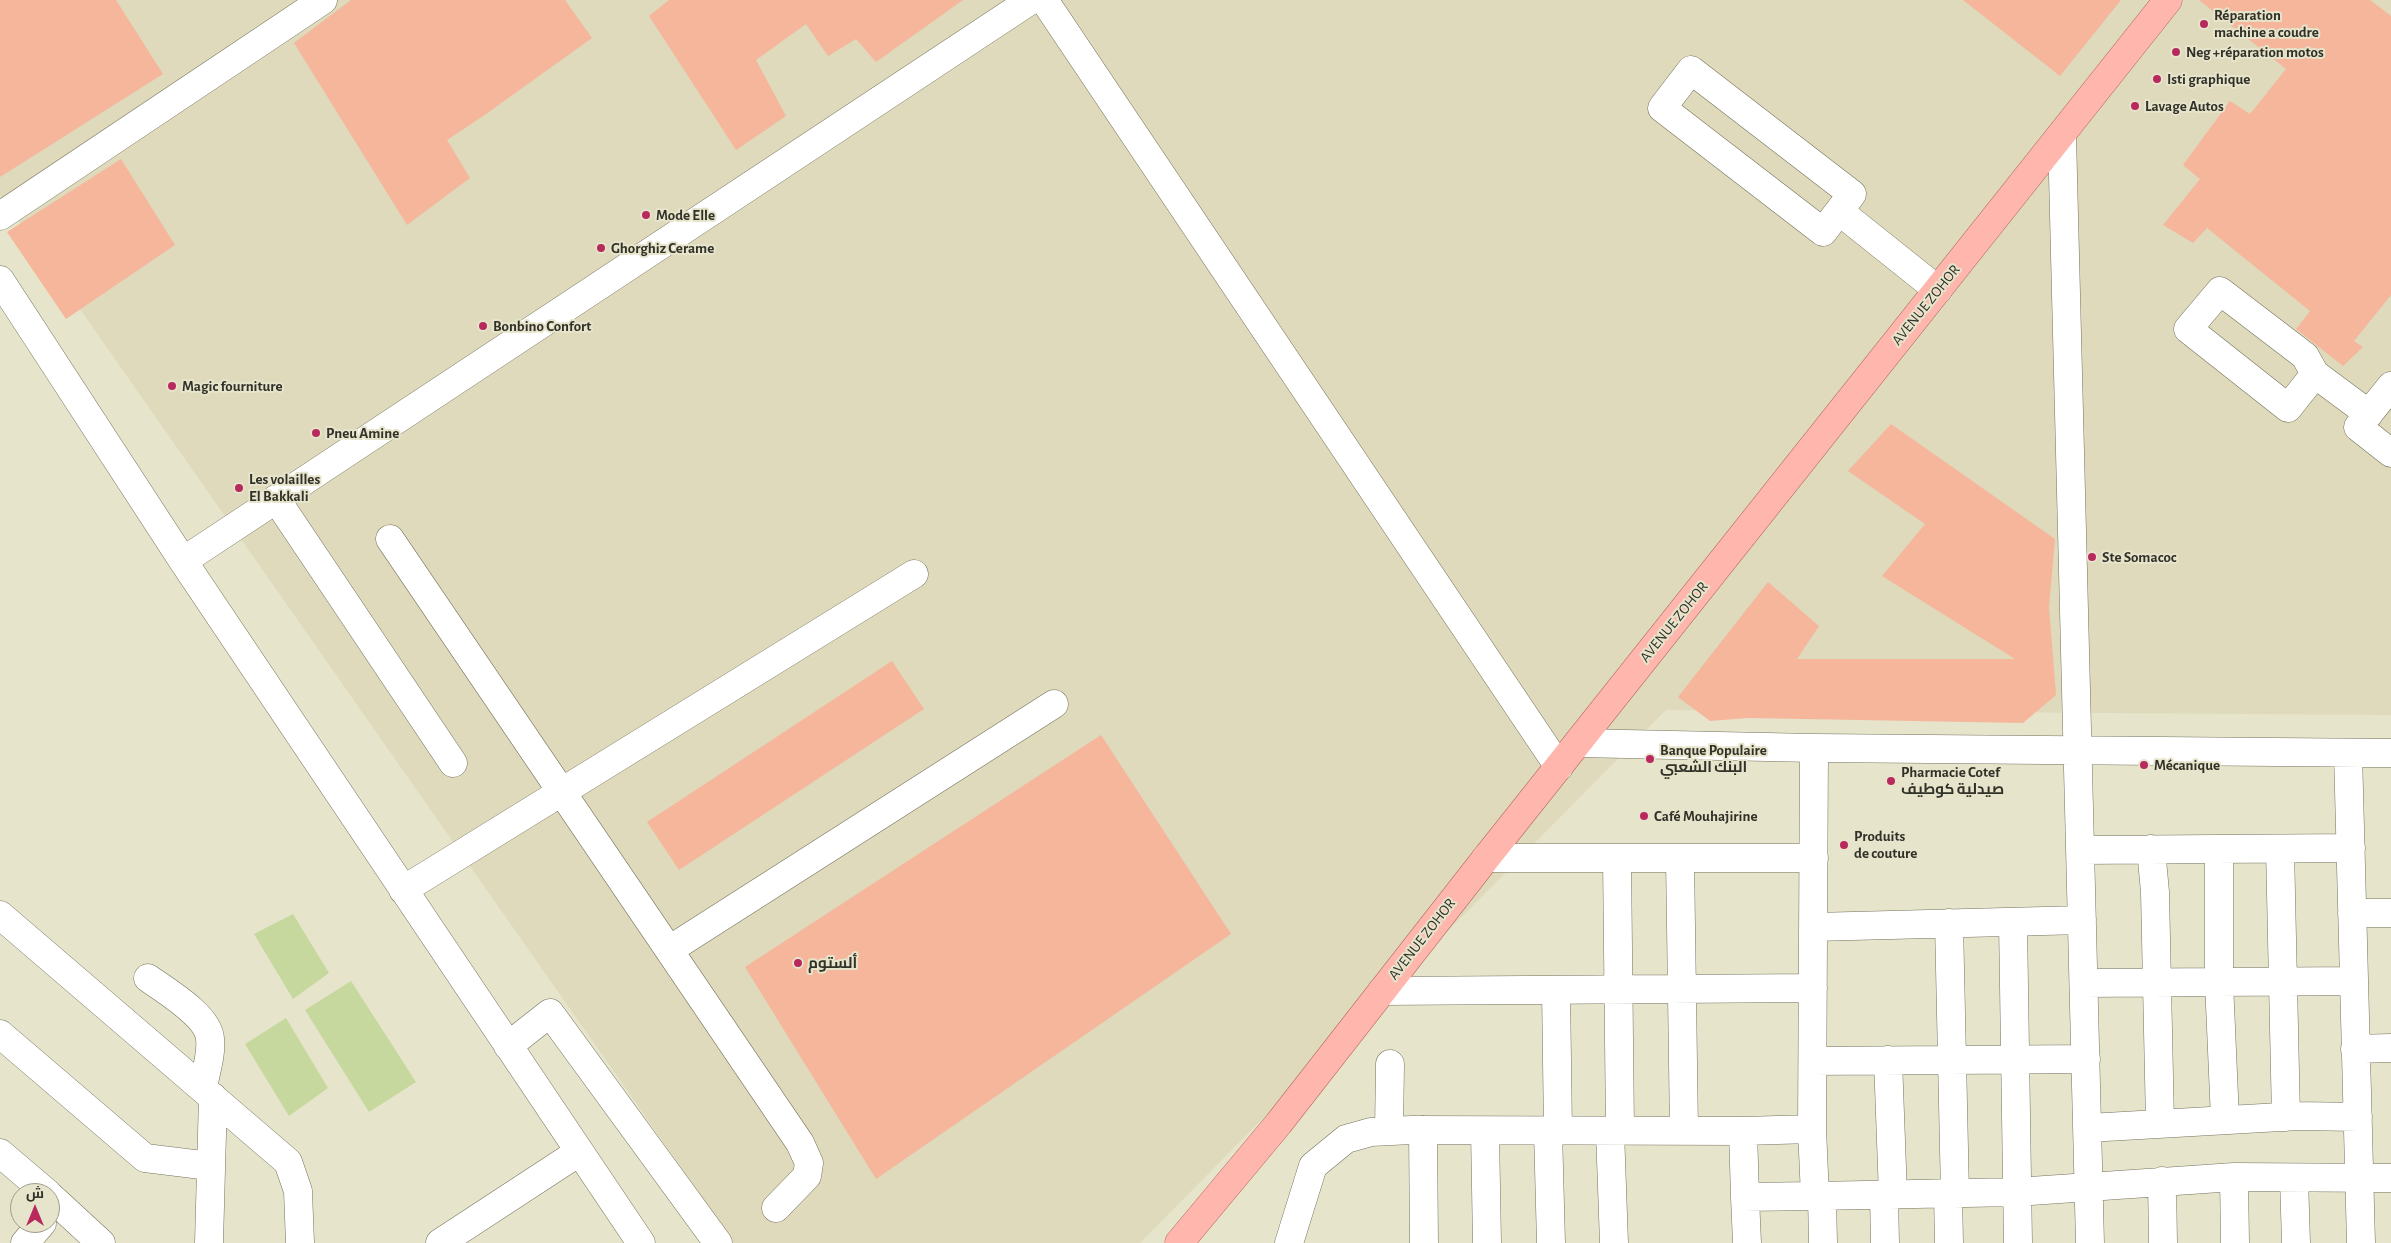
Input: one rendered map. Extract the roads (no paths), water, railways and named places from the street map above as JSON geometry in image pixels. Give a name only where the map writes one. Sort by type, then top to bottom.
[{"type":"main road","name":"AVENUE ZOHOR","points":[[1179,1243],[1279,1123],[1558,766],[2062,136],[2168,0]]},
{"type":"street","points":[[0,216],[323,0]]},
{"type":"street","points":[[183,561],[1030,0]]},
{"type":"street","points":[[1044,0],[1558,766]]},
{"type":"street","points":[[1691,70],[1852,194],[1838,211],[1823,232],[1662,108],[1691,70]]},
{"type":"street","points":[[2062,136],[2085,983],[2090,1243]]},
{"type":"street","points":[[1838,211],[1938,290]]},
{"type":"street","points":[[0,280],[183,561],[637,1240]]},
{"type":"street","points":[[2315,374],[2288,408],[2188,329],[2220,291],[2305,356],[2315,374],[2369,414]]},
{"type":"street","points":[[2391,386],[2358,427],[2391,453]]},
{"type":"street","points":[[276,499],[453,763]]},
{"type":"street","points":[[390,539],[800,1143],[809,1163],[806,1176],[776,1208]]},
{"type":"street","points":[[403,890],[914,574]]},
{"type":"street","points":[[669,950],[1054,704]]},
{"type":"street","points":[[1578,742],[1814,748],[2391,753]]},
{"type":"street","points":[[1814,748],[1812,1129],[1823,1243]]},
{"type":"street","points":[[2348,753],[2352,981],[2361,1243]]},
{"type":"street","points":[[2081,850],[2351,848]]},
{"type":"street","points":[[2151,849],[2157,982],[2160,1123]]},
{"type":"street","points":[[2219,849],[2219,982],[2225,1119]]},
{"type":"street","points":[[2280,849],[2286,1117]]},
{"type":"street","points":[[1486,858],[1814,858]]},
{"type":"street","points":[[1614,1243],[1619,990],[1617,858]]},
{"type":"street","points":[[1680,858],[1684,1131]]},
{"type":"street","points":[[2352,913],[2391,912]]},
{"type":"street","points":[[0,915],[288,1162],[298,1191],[300,1243]]},
{"type":"street","points":[[1814,926],[2082,920]]},
{"type":"street","points":[[2013,922],[2018,1243]]},
{"type":"street","points":[[1949,924],[1953,1060],[1949,1243]]},
{"type":"street","points":[[148,978],[188,1007],[206,1026],[210,1038],[208,1093],[210,1166],[209,1243]]},
{"type":"street","points":[[2085,983],[2352,981]]},
{"type":"street","points":[[1382,991],[1814,988]]},
{"type":"street","points":[[1550,1243],[1556,990]]},
{"type":"street","points":[[508,1046],[550,1014],[718,1243]]},
{"type":"street","points":[[0,1034],[145,1158],[210,1166]]},
{"type":"street","points":[[2355,1049],[2391,1048]]},
{"type":"street","points":[[1885,1243],[1888,1196],[1888,1060]]},
{"type":"street","points":[[1813,1061],[2086,1060]]},
{"type":"street","points":[[1389,1131],[1390,1064]]},
{"type":"street","points":[[2088,1128],[2225,1119],[2358,1117]]},
{"type":"street","points":[[1289,1243],[1314,1166],[1346,1139],[1371,1132],[1423,1130],[1684,1131],[1812,1129]]},
{"type":"street","points":[[1423,1130],[1424,1243]]},
{"type":"street","points":[[1485,1130],[1487,1243]]},
{"type":"street","points":[[1743,1130],[1747,1243]]},
{"type":"street","points":[[440,1243],[579,1152]]},
{"type":"street","points":[[0,1153],[28,1183]]},
{"type":"street","points":[[1745,1197],[1888,1196],[2016,1192],[2234,1177],[2391,1178]]},
{"type":"street","points":[[2234,1177],[2236,1243]]},
{"type":"street","points":[[2294,1178],[2296,1243]]},
{"type":"street","points":[[2162,1181],[2163,1243]]},
{"type":"street","points":[[60,1213],[101,1243]]},
{"type":"place","name":"Réparation machine a coudre","points":[[2204,24]]},
{"type":"place","name":"Neg +réparation motos","points":[[2176,52]]},
{"type":"place","name":"Isti graphique","points":[[2157,79]]},
{"type":"place","name":"Lavage Autos","points":[[2135,106]]},
{"type":"place","name":"Mode Elle","points":[[646,215]]},
{"type":"place","name":"Ghorghiz Cerame","points":[[601,248]]},
{"type":"place","name":"Bonbino Confort","points":[[483,326]]},
{"type":"place","name":"Magic fourniture","points":[[172,386]]},
{"type":"place","name":"Pneu Amine","points":[[316,433]]},
{"type":"place","name":"Les volailles El Bakkali","points":[[239,488]]},
{"type":"place","name":"Ste Somacoc","points":[[2092,557]]},
{"type":"place","name":"Banque Populaire البنك الشعبي","points":[[1650,759]]},
{"type":"place","name":"Mécanique","points":[[2144,765]]},
{"type":"place","name":"Pharmacie Cotef صيدلية كوطيف","points":[[1891,781]]},
{"type":"place","name":"Café Mouhajirine","points":[[1644,816]]},
{"type":"place","name":"Produits de couture","points":[[1844,845]]},
{"type":"place","name":"ألستوم","points":[[798,963]]}]
